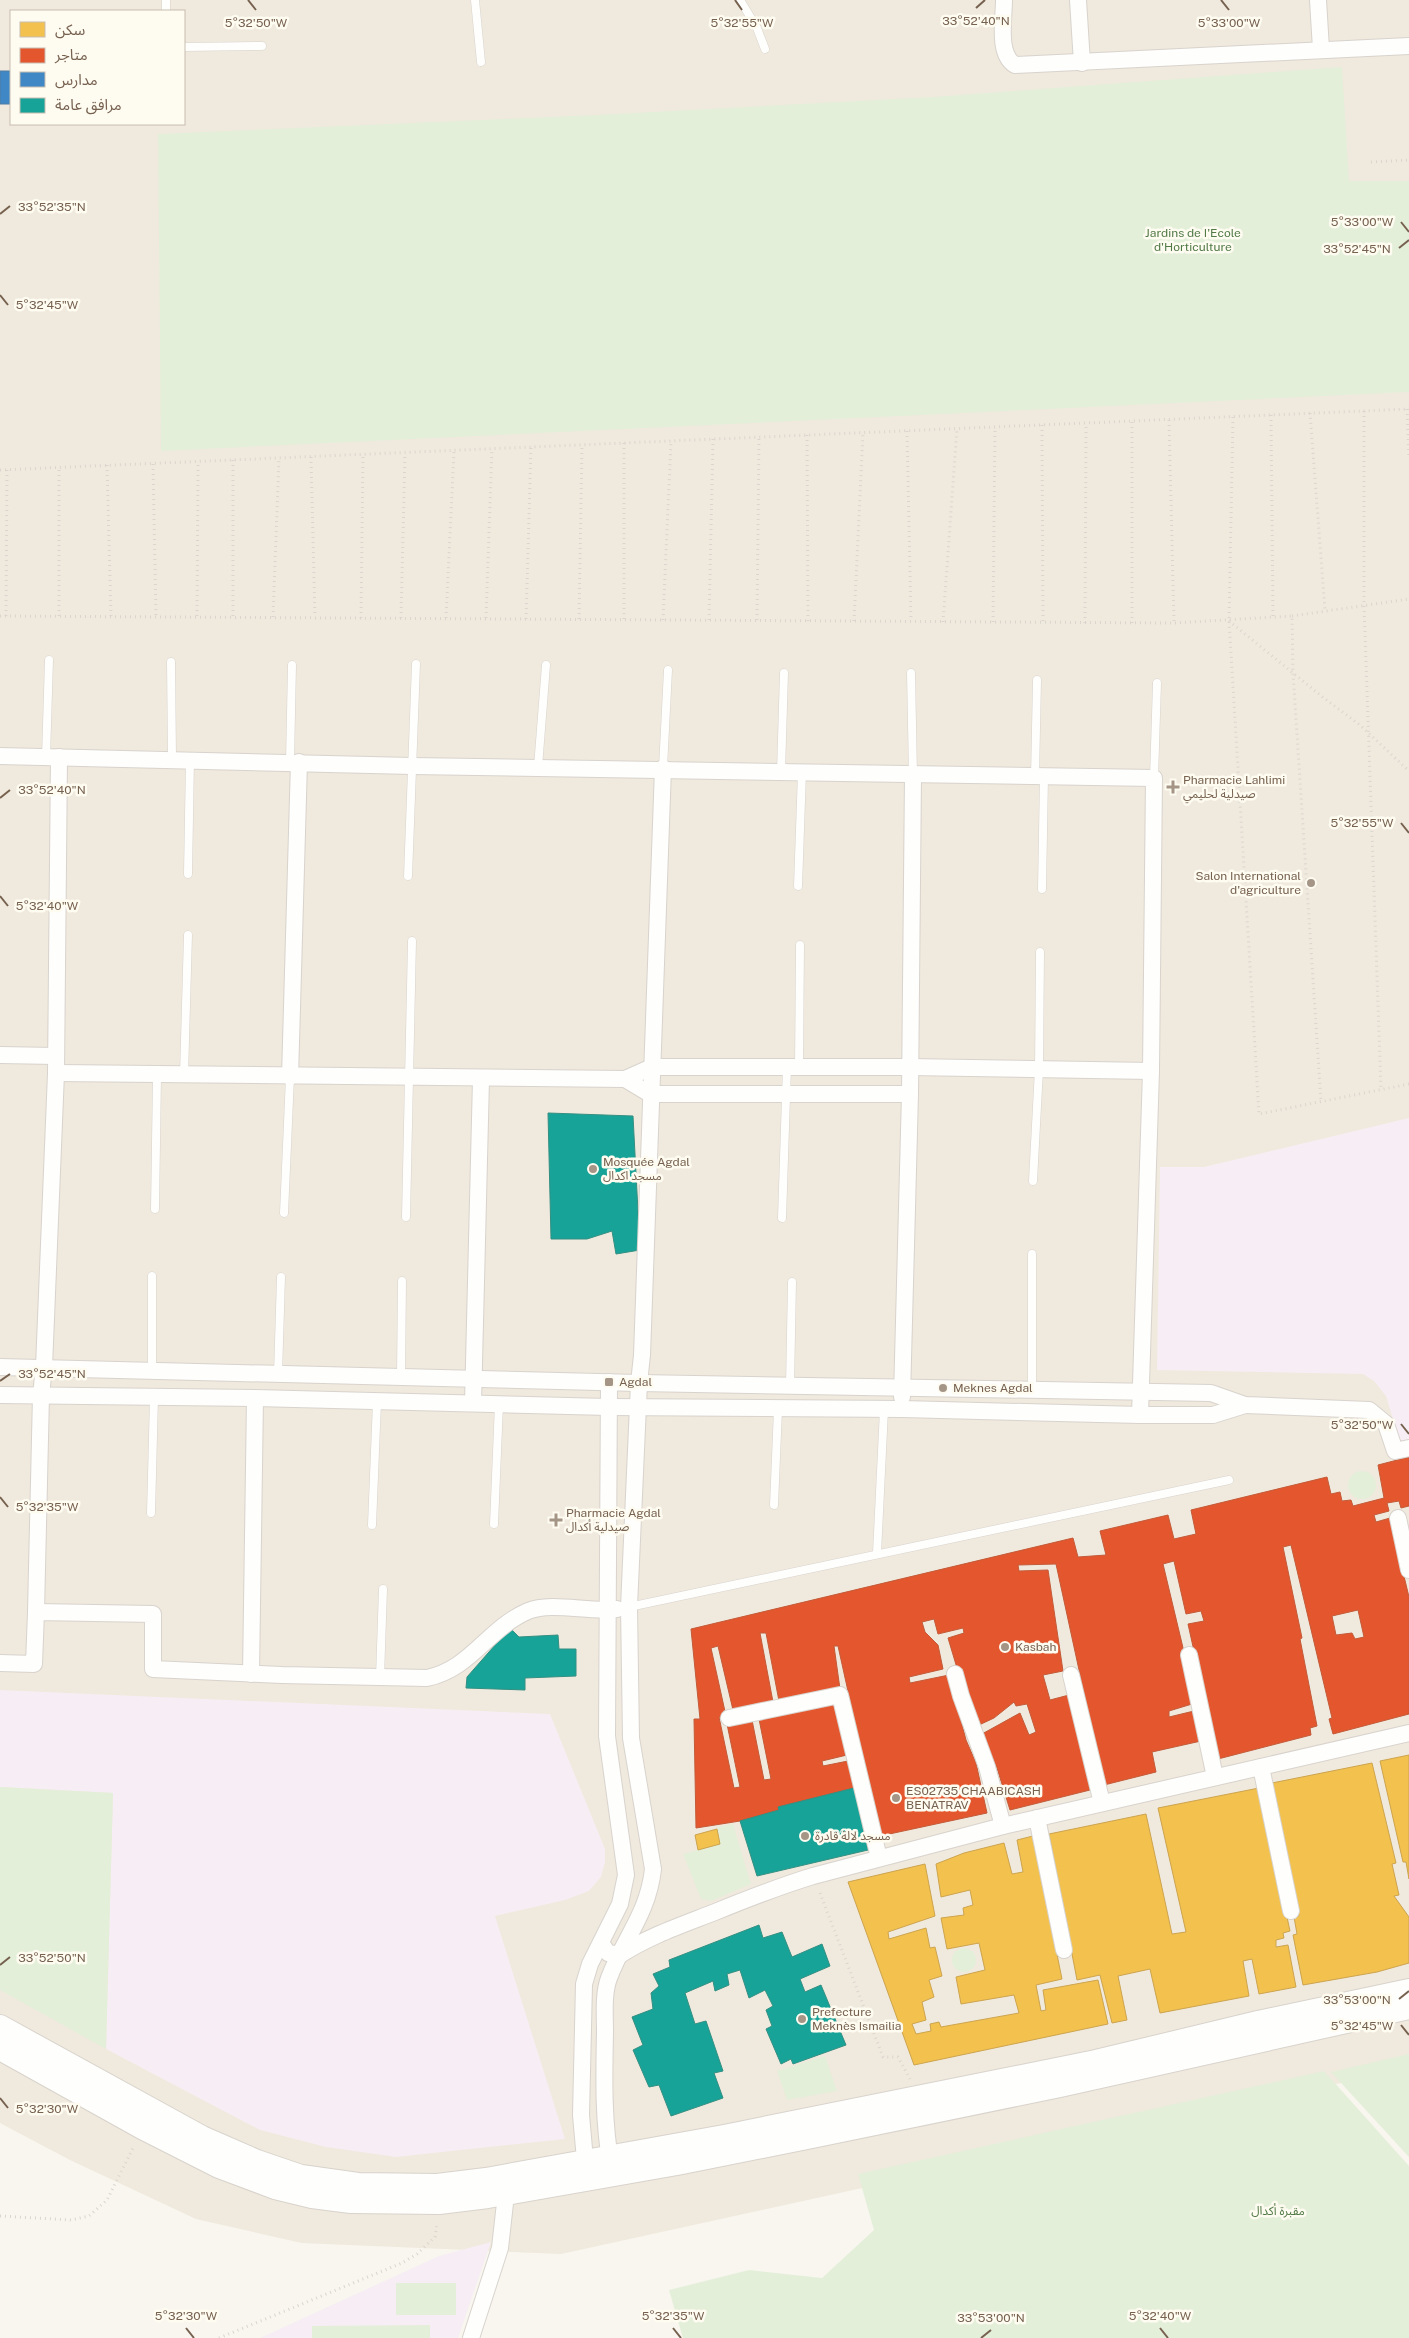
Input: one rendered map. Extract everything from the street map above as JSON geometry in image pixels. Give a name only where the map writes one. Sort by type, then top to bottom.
[{"type":"main road","points":[[611,2166],[655,2150],[1096,2061],[1258,2022],[1409,1990]]},
{"type":"main road","points":[[0,2026],[202,2137],[257,2161],[301,2176],[358,2184],[437,2185],[611,2166],[677,2164],[1060,2086],[1409,2008]]},
{"type":"main road","points":[[0,2049],[142,2128],[219,2167],[275,2188],[312,2197],[352,2202],[439,2203],[506,2194],[586,2170]]},
{"type":"street","points":[[1004,0],[1004,51],[1010,62],[1015,65],[1409,46]]},
{"type":"street","points":[[1078,0],[1082,63]]},
{"type":"street","points":[[1318,0],[1321,49]]},
{"type":"street","points":[[0,756],[172,758],[412,766],[663,768],[913,775],[1154,778],[1152,1072],[1140,1415]]},
{"type":"street","points":[[0,1663],[34,1664],[41,1395],[44,1368],[56,1073],[53,757]]},
{"type":"street","points":[[290,1077],[295,762]]},
{"type":"street","points":[[611,2166],[603,2110],[605,2003],[608,1981],[650,1890],[652,1869],[631,1738],[629,1607],[639,1383],[642,1356],[663,768]]},
{"type":"street","points":[[902,1409],[910,1094],[913,775]]},
{"type":"street","points":[[0,1055],[55,1056]]},
{"type":"street","points":[[56,1073],[157,1076],[625,1080],[652,1067],[909,1067],[1152,1072]]},
{"type":"street","points":[[473,1403],[472,1378],[481,1079]]},
{"type":"street","points":[[625,1080],[650,1094],[910,1094]]},
{"type":"street","points":[[0,1368],[639,1383],[1211,1392],[1245,1405]]},
{"type":"street","points":[[586,2170],[581,2115],[584,1984],[590,1964],[620,1904],[626,1875],[606,1736],[609,1382]]},
{"type":"street","points":[[0,1395],[255,1398],[608,1407],[902,1409],[1140,1415],[1213,1414],[1245,1405],[1369,1410],[1386,1424],[1395,1451],[1409,1448]]},
{"type":"street","points":[[251,1674],[255,1398]]},
{"type":"street","points":[[1398,1518],[1409,1570]]},
{"type":"street","points":[[36,1612],[153,1614],[152,1669],[251,1674],[427,1678],[444,1674],[457,1667],[497,1630],[530,1610],[551,1608],[607,1610],[629,1607]]},
{"type":"street","points":[[1189,1655],[1215,1777]]},
{"type":"street","points":[[955,1674],[987,1767],[1003,1826]]},
{"type":"street","points":[[1071,1675],[1102,1803]]},
{"type":"street","points":[[729,1718],[840,1695],[879,1858]]},
{"type":"street","points":[[602,1940],[608,1953],[620,1955],[662,1933],[790,1883],[813,1876],[1003,1826],[1409,1733]]},
{"type":"street","points":[[1261,1767],[1291,1911]]},
{"type":"street","points":[[1037,1818],[1064,1950]]},
{"type":"street","points":[[602,1940],[618,1930],[662,1933]]},
{"type":"street","points":[[471,2338],[500,2248],[506,2194]]},
{"type":"lane","points":[[475,0],[481,62]]},
{"type":"lane","points":[[740,0],[757,28],[765,49]]},
{"type":"lane","points":[[185,47],[262,46]]},
{"type":"lane","points":[[49,660],[53,757]]},
{"type":"lane","points":[[171,662],[172,758]]},
{"type":"lane","points":[[292,664],[295,762]]},
{"type":"lane","points":[[408,876],[416,664]]},
{"type":"lane","points":[[538,767],[546,665]]},
{"type":"lane","points":[[663,768],[668,670]]},
{"type":"lane","points":[[781,772],[784,673]]},
{"type":"lane","points":[[911,673],[913,775]]},
{"type":"lane","points":[[1037,680],[1042,889]]},
{"type":"lane","points":[[1154,778],[1157,683]]},
{"type":"lane","points":[[188,874],[190,759]]},
{"type":"lane","points":[[798,886],[802,772]]},
{"type":"lane","points":[[184,1076],[188,935]]},
{"type":"lane","points":[[406,1217],[412,941]]},
{"type":"lane","points":[[782,1218],[785,1095],[793,1067],[800,945]]},
{"type":"lane","points":[[1033,1181],[1039,1069],[1040,952]]},
{"type":"lane","points":[[155,1209],[157,1076]]},
{"type":"lane","points":[[284,1213],[290,1077]]},
{"type":"lane","points":[[1032,1254],[1032,1389]]},
{"type":"lane","points":[[152,1276],[152,1371]]},
{"type":"lane","points":[[278,1374],[281,1277]]},
{"type":"lane","points":[[401,1376],[402,1281]]},
{"type":"lane","points":[[790,1385],[792,1282]]},
{"type":"lane","points":[[151,1513],[154,1398]]},
{"type":"lane","points":[[372,1525],[377,1402]]},
{"type":"lane","points":[[494,1524],[499,1404]]},
{"type":"lane","points":[[774,1505],[778,1409]]},
{"type":"lane","points":[[877,1553],[884,1410]]},
{"type":"lane","points":[[629,1607],[1229,1480]]},
{"type":"lane","points":[[380,1677],[383,1589]]},
{"type":"path","points":[[1371,162],[1409,160]]},
{"type":"path","points":[[0,470],[1408,409],[1409,458]]},
{"type":"path","points":[[1364,411],[1364,605],[1380,1090]]},
{"type":"path","points":[[1310,413],[1325,610]]},
{"type":"path","points":[[1272,415],[1273,618]]},
{"type":"path","points":[[1233,417],[1229,621],[1259,1114],[1409,1084]]},
{"type":"path","points":[[1169,420],[1174,623]]},
{"type":"path","points":[[1132,421],[1132,623]]},
{"type":"path","points":[[1085,623],[1086,423]]},
{"type":"path","points":[[1042,425],[1043,622]]},
{"type":"path","points":[[993,622],[995,427]]},
{"type":"path","points":[[942,622],[957,429]]},
{"type":"path","points":[[907,431],[911,621]]},
{"type":"path","points":[[854,621],[864,433]]},
{"type":"path","points":[[807,435],[808,621]]},
{"type":"path","points":[[757,620],[760,437]]},
{"type":"path","points":[[709,620],[713,439]]},
{"type":"path","points":[[663,620],[671,441]]},
{"type":"path","points":[[624,443],[624,619]]},
{"type":"path","points":[[579,619],[582,445]]},
{"type":"path","points":[[526,619],[531,447]]},
{"type":"path","points":[[486,618],[492,449]]},
{"type":"path","points":[[446,618],[454,451]]},
{"type":"path","points":[[401,618],[405,453]]},
{"type":"path","points":[[361,618],[363,454]]},
{"type":"path","points":[[312,457],[316,617]]},
{"type":"path","points":[[272,617],[279,458]]},
{"type":"path","points":[[233,460],[234,617]]},
{"type":"path","points":[[197,616],[198,462]]},
{"type":"path","points":[[153,464],[156,616]]},
{"type":"path","points":[[107,466],[111,616]]},
{"type":"path","points":[[59,468],[59,616]]},
{"type":"path","points":[[6,616],[7,470]]},
{"type":"path","points":[[0,616],[1174,623],[1273,618],[1409,599]]},
{"type":"path","points":[[1292,616],[1293,673],[1321,1102]]},
{"type":"path","points":[[1229,621],[1368,733],[1409,771]]},
{"type":"path","points":[[813,1876],[883,2057],[898,2057],[919,2096]]},
{"type":"path","points":[[0,2216],[71,2220],[88,2216],[107,2200],[142,2128]]},
{"type":"path","points":[[220,2338],[402,2263],[417,2254],[435,2237],[439,2203]]},
{"type":"shaded area","points":[[0,0],[1409,0],[1409,2068],[561,2254],[302,2243],[196,2219],[70,2160],[0,2123]]},
{"type":"shaded area","points":[[1409,1118],[1409,1444],[1401,1446],[1386,1396],[1374,1381],[1363,1374],[1157,1370],[1160,1167],[1204,1167]]},
{"type":"shaded area","points":[[0,1690],[550,1714],[605,1849],[605,1862],[601,1877],[589,1891],[565,1900],[495,1916],[565,2139],[396,2157],[326,2147],[260,2130],[106,2049],[113,1793],[0,1787]]},
{"type":"shaded area","points":[[491,2242],[458,2338],[260,2338],[439,2256]]},
{"type":"green space","name":"Jardins de I'Ecole d'Horticulture","points":[[1342,67],[1349,181],[1409,181],[1409,392],[161,451],[158,134],[596,115],[932,97]]},
{"type":"green space","points":[[1362,1471],[1372,1475],[1376,1485],[1372,1495],[1362,1499],[1352,1495],[1348,1485],[1352,1475]]},
{"type":"green space","points":[[0,1787],[113,1793],[106,2049],[0,1990]]},
{"type":"green space","points":[[733,1824],[751,1884],[711,1901],[701,1899],[683,1854],[720,1844],[717,1827]]},
{"type":"green space","points":[[964,1948],[973,1951],[976,1960],[973,1969],[964,1972],[955,1969],[952,1960],[955,1951]]},
{"type":"green space","points":[[1409,2054],[1409,2157],[1331,2072]]},
{"type":"green space","points":[[825,2056],[837,2091],[787,2100],[777,2071]]},
{"type":"green space","name":"مقبرة أكدال","points":[[1324,2071],[1409,2166],[1409,2338],[683,2338],[669,2290],[749,2270],[822,2278],[874,2230],[858,2174]]},
{"type":"green space","points":[[396,2283],[456,2283],[456,2315],[396,2315]]},
{"type":"green space","points":[[430,2325],[430,2338],[312,2338],[312,2326]]},
{"type":"building: سكن","points":[[1409,1755],[1409,1879],[1406,1862],[1403,1862],[1380,1761]]},
{"type":"building: سكن","points":[[1372,1763],[1396,1863],[1392,1864],[1399,1895],[1394,1896],[1409,1917],[1409,1963],[1377,1972],[1303,1985],[1293,1935],[1297,1934],[1294,1917],[1299,1916],[1272,1783]]},
{"type":"building: سكن","points":[[1259,1788],[1290,1931],[1283,1933],[1284,1938],[1276,1940],[1276,1947],[1288,1945],[1296,1987],[1259,1994],[1252,1959],[1243,1961],[1249,1996],[1160,2013],[1150,1969],[1118,1976],[1127,2020],[1112,2023],[1100,1975],[1077,1980],[1049,1834],[1146,1814],[1172,1934],[1186,1932],[1158,1808]]},
{"type":"building: سكن","points":[[717,1829],[720,1844],[698,1850],[695,1835]]},
{"type":"building: سكن","points":[[1033,1836],[1062,1979],[1036,1985],[1041,2011],[1046,2010],[1043,1990],[1098,1980],[1108,2024],[914,2065],[848,1882],[925,1864],[935,1916],[888,1932],[889,1939],[926,1928],[930,1948],[935,1947],[942,1976],[929,1980],[934,1997],[922,2002],[926,2020],[912,2024],[916,2034],[931,2031],[930,2024],[939,2022],[941,2027],[1019,2013],[1014,1995],[961,2004],[956,1977],[985,1970],[979,1943],[947,1949],[941,1918],[964,1915],[963,1908],[973,1905],[970,1890],[941,1897],[936,1864],[964,1853],[1004,1843],[1012,1874],[1023,1872],[1017,1840]]},
{"type":"building: متاجر","name":"Kasbah","points":[[1409,1457],[1409,1506],[1401,1508],[1399,1501],[1387,1503],[1389,1511],[1374,1515],[1376,1522],[1390,1518],[1409,1597],[1409,1714],[1333,1734],[1329,1719],[1332,1718],[1291,1545],[1283,1547],[1302,1638],[1300,1639],[1317,1726],[1310,1728],[1311,1735],[1218,1759],[1188,1624],[1204,1621],[1201,1611],[1186,1614],[1174,1561],[1163,1564],[1184,1652],[1180,1653],[1192,1704],[1169,1711],[1169,1717],[1194,1711],[1201,1741],[1152,1752],[1156,1772],[1104,1785],[1056,1564],[1018,1565],[1019,1571],[1048,1570],[1063,1671],[1043,1675],[1050,1700],[1069,1695],[1090,1790],[1010,1810],[997,1768],[982,1734],[1020,1713],[1029,1735],[1036,1732],[1027,1704],[1016,1706],[1014,1702],[994,1718],[979,1725],[963,1688],[948,1638],[964,1633],[963,1628],[938,1634],[934,1619],[922,1622],[925,1632],[938,1645],[943,1669],[909,1677],[910,1683],[949,1675],[966,1740],[976,1763],[987,1813],[880,1836],[838,1646],[834,1646],[840,1689],[779,1701],[766,1633],[760,1633],[773,1702],[733,1710],[718,1646],[711,1648],[726,1716],[719,1717],[734,1788],[740,1787],[727,1724],[752,1720],[764,1780],[771,1779],[759,1719],[836,1703],[847,1755],[822,1761],[823,1766],[848,1761],[854,1788],[778,1807],[779,1810],[740,1821],[696,1828],[694,1719],[700,1719],[691,1629],[1073,1538],[1078,1557],[1106,1555],[1100,1531],[1168,1515],[1174,1539],[1196,1534],[1191,1510],[1327,1477],[1331,1494],[1340,1492],[1342,1501],[1351,1500],[1353,1506],[1384,1498],[1378,1465]],"holes":[[[1358,1610],[1364,1637],[1355,1639],[1352,1633],[1336,1635],[1332,1616]]]},
{"type":"building: مدارس","points":[[0,71],[10,71],[10,104],[0,104]]},
{"type":"building: مرافق عامة","name":"Mosquée Agdal مسجد اكدال","points":[[548,1113],[633,1116],[640,1250],[616,1254],[612,1231],[587,1239],[551,1239]]},
{"type":"building: مرافق عامة","points":[[510,1628],[519,1637],[558,1635],[559,1649],[576,1649],[576,1676],[525,1678],[525,1690],[466,1688],[467,1677]]},
{"type":"building: مرافق عامة","name":"مسجد لالة قادرة","points":[[854,1788],[868,1850],[757,1876],[740,1821],[779,1810],[778,1807]]},
{"type":"building: مرافق عامة","name":"Prefecture Meknès Ismailia","points":[[759,1925],[763,1938],[782,1932],[792,1957],[822,1944],[830,1966],[800,1979],[805,1992],[821,1985],[846,2045],[793,2064],[791,2059],[781,2064],[766,2029],[772,2026],[766,2010],[773,2006],[765,1990],[749,1998],[740,1970],[727,1974],[729,1985],[715,1991],[713,1981],[685,1993],[695,2024],[706,2021],[723,2071],[714,2073],[723,2098],[671,2116],[659,2085],[649,2087],[633,2050],[643,2045],[632,2017],[653,2009],[651,1993],[659,1986],[653,1974],[670,1967],[669,1960]]},
{"type":"place","name":"Pharmacie Lahlimi صيدلية لحليمي","points":[[1173,787]]},
{"type":"place","name":"Salon International d'agriculture","points":[[1311,883]]},
{"type":"place","name":"Mosquée Agdal مسجد اكدال","points":[[593,1169]]},
{"type":"place","name":"Agdal","points":[[609,1382]]},
{"type":"place","name":"Meknes Agdal","points":[[943,1388]]},
{"type":"place","name":"Pharmacie Agdal صيدلية أكدال","points":[[556,1520]]},
{"type":"place","name":"Kasbah","points":[[1005,1647]]},
{"type":"place","name":"ES02735 CHAABICASH BENATRAV","points":[[896,1798]]},
{"type":"place","name":"مسجد لالة قادرة","points":[[805,1836]]},
{"type":"place","name":"Prefecture Meknès Ismailia","points":[[802,2019]]}]
